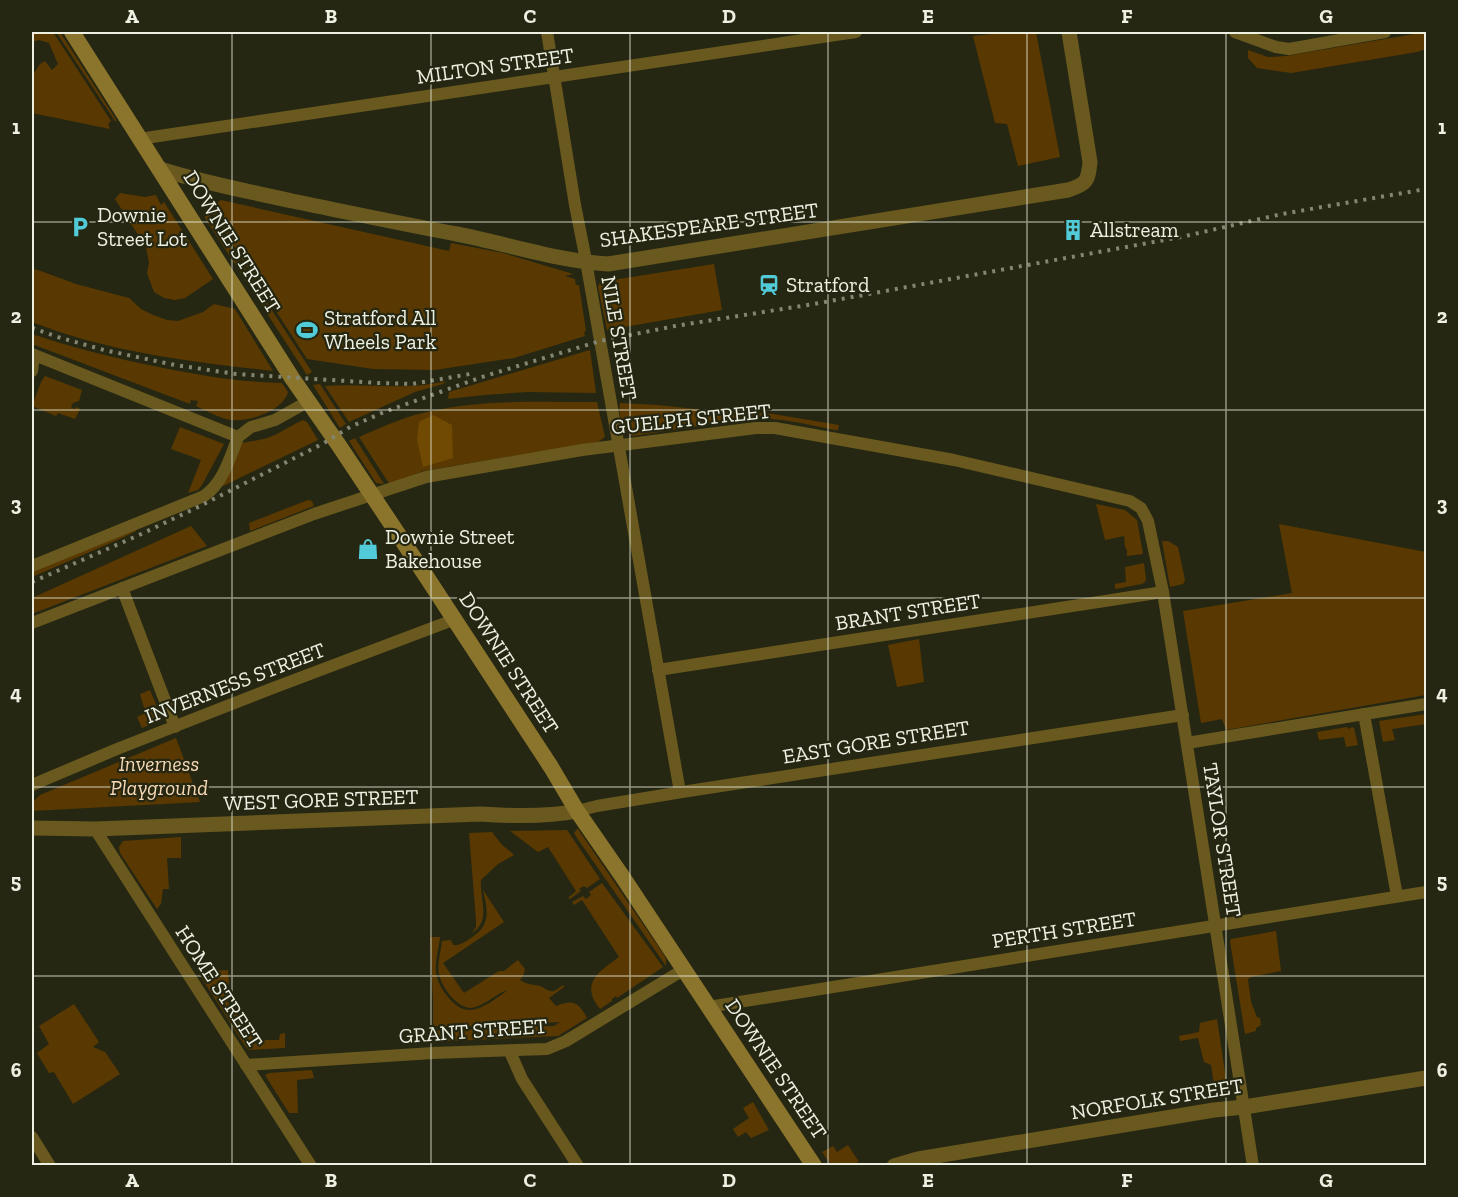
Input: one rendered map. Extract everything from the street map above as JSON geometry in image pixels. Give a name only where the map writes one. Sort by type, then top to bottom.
[{"type":"main road","name":"DOWNIE STREET","points":[[72,32],[292,378],[814,1166]]},
{"type":"street","name":"NILE STREET","points":[[547,32],[585,263],[680,792]]},
{"type":"street","name":"MILTON STREET","points":[[140,139],[856,32]]},
{"type":"street","name":"SHAKESPEARE STREET","points":[[160,169],[232,188],[391,222],[498,242],[585,263],[608,264],[1068,190],[1082,185],[1088,177],[1090,162],[1069,32]]},
{"type":"street","points":[[1235,32],[1250,34],[1276,47],[1289,49],[1385,32]]},
{"type":"street","points":[[32,370],[33,354],[238,437]]},
{"type":"street","points":[[32,566],[204,496],[214,489],[226,468],[238,437],[251,427],[275,420],[309,401]]},
{"type":"street","name":"GUELPH STREET","points":[[32,623],[314,514],[426,477],[582,450],[756,428],[775,428],[954,460],[1130,501],[1141,508],[1148,521]]},
{"type":"street","name":"TAYLOR STREET","points":[[1148,521],[1163,591],[1253,1166]]},
{"type":"street","points":[[122,588],[175,727]]},
{"type":"street","name":"BRANT STREET","points":[[658,670],[1163,591]]},
{"type":"street","name":"INVERNESS STREET","points":[[32,785],[117,749],[453,620]]},
{"type":"street","points":[[1187,743],[1426,704]]},
{"type":"street","points":[[1364,714],[1397,896]]},
{"type":"street","name":"EAST GORE STREET","points":[[577,811],[680,792],[1182,715]]},
{"type":"street","name":"WEST GORE STREET","points":[[32,828],[95,829],[480,814],[553,814],[577,811]]},
{"type":"street","name":"HOME STREET","points":[[95,829],[311,1166]]},
{"type":"street","name":"PERTH STREET","points":[[708,1007],[1426,892]]},
{"type":"street","name":"GRANT STREET","points":[[246,1065],[433,1053],[547,1049],[560,1044],[683,970]]},
{"type":"street","points":[[510,1052],[522,1079],[578,1166]]},
{"type":"street","name":"NORFOLK STREET","points":[[894,1166],[918,1159],[1214,1110],[1426,1078]]},
{"type":"street","points":[[32,1137],[50,1166]]},
{"type":"green space","points":[[32,32],[53,32],[111,121],[108,124],[110,129],[32,113],[32,76],[40,64],[45,61],[52,70],[58,64],[49,43],[39,40],[32,42]]},
{"type":"green space","points":[[56,32],[60,32],[117,121],[115,121]]},
{"type":"green space","points":[[1036,32],[1060,157],[1018,166],[1007,124],[995,123],[973,36]]},
{"type":"green space","points":[[1426,32],[1426,49],[1417,52],[1291,73],[1257,68],[1248,58],[1248,50],[1268,57],[1286,56]]},
{"type":"green space","points":[[120,193],[145,197],[156,195],[161,205],[164,202],[213,279],[185,298],[175,300],[164,298],[154,292],[147,273],[149,262],[146,247],[115,199]]},
{"type":"green space","points":[[221,200],[449,251],[451,243],[503,253],[573,274],[565,276],[575,279],[576,285],[579,285],[585,336],[514,358],[435,370],[373,369],[307,359],[208,208]]},
{"type":"green space","points":[[205,209],[312,372],[307,375],[205,218]]},
{"type":"green space","points":[[714,264],[722,310],[607,330],[598,287],[600,282]]},
{"type":"green space","points":[[32,269],[129,298],[141,309],[167,320],[178,321],[203,312],[214,304],[235,309],[273,371],[212,364],[120,348],[32,322]]},
{"type":"green space","points":[[32,334],[139,363],[228,379],[282,383],[288,392],[280,405],[273,410],[256,417],[231,420],[196,406],[198,401],[191,400],[190,404],[32,344]]},
{"type":"green space","points":[[590,350],[596,393],[527,392],[448,399],[449,392]]},
{"type":"green space","points":[[45,376],[82,390],[79,401],[73,403],[71,407],[80,409],[75,419],[58,413],[56,416],[32,406]]},
{"type":"green space","points":[[446,381],[443,384],[415,392],[349,422],[325,386],[416,386]]},
{"type":"green space","points":[[320,384],[346,424],[340,428],[313,385]]},
{"type":"green space","points":[[510,402],[597,402],[605,437],[598,442],[423,471],[390,485],[359,437],[423,413],[466,405]]},
{"type":"green space","points":[[620,403],[773,414],[839,425],[838,430],[834,430],[772,419],[709,424],[706,420],[706,424],[699,426],[633,436],[629,434],[622,422]]},
{"type":"green space","points":[[303,420],[307,422],[318,440],[219,488],[240,443],[272,436]]},
{"type":"green space","points":[[180,427],[224,444],[202,485],[198,490],[188,493],[201,460],[171,449]]},
{"type":"green space","points":[[355,438],[384,484],[376,483],[349,441]]},
{"type":"green space","points":[[308,500],[312,501],[314,506],[250,531],[249,523]]},
{"type":"green space","points":[[1096,504],[1125,510],[1137,520],[1143,554],[1127,556],[1124,536],[1105,540]]},
{"type":"green space","points":[[1279,524],[1426,552],[1426,695],[1226,730],[1222,719],[1201,723],[1183,611],[1292,593]]},
{"type":"green space","points":[[191,526],[207,546],[32,614],[32,598]]},
{"type":"green space","points":[[136,529],[122,538],[32,577],[32,571]]},
{"type":"green space","points":[[1162,541],[1168,541],[1178,547],[1185,580],[1183,584],[1170,587]]},
{"type":"green space","points":[[1144,563],[1145,582],[1115,589],[1115,584],[1126,582],[1125,567]]},
{"type":"green space","points":[[919,639],[924,682],[897,687],[888,645]]},
{"type":"green space","points":[[150,690],[160,714],[160,721],[142,728],[137,717],[145,713],[140,694]]},
{"type":"green space","points":[[1426,714],[1426,724],[1392,729],[1395,740],[1383,742],[1379,721]]},
{"type":"green space","points":[[1354,728],[1358,745],[1346,747],[1344,737],[1319,740],[1317,732]]},
{"type":"green space","name":"Inverness Playground","points":[[176,738],[200,802],[32,811],[32,803],[40,795]]},
{"type":"green space","points":[[577,829],[664,955],[666,966],[577,838],[574,833]]},
{"type":"green space","points":[[567,830],[600,879],[587,888],[584,886],[579,889],[581,891],[570,899],[568,898],[576,891],[548,847],[538,852],[510,831]]},
{"type":"green space","points":[[492,832],[514,855],[498,864],[481,880],[482,922],[472,933],[476,927],[476,920],[469,833]]},
{"type":"green space","points":[[181,837],[181,858],[167,858],[169,889],[163,889],[161,904],[157,909],[120,853],[119,847],[123,841]]},
{"type":"green space","points":[[602,883],[663,967],[617,998],[616,996],[600,1009],[591,992],[594,978],[619,957],[582,900],[574,905],[572,902],[583,896],[586,899],[591,895],[589,892]]},
{"type":"green space","points":[[483,890],[504,922],[443,963],[464,993],[499,971],[504,971],[518,960],[525,969],[520,980],[552,991],[563,985],[564,987],[549,998],[556,1006],[575,1003],[587,1018],[558,1036],[429,1042],[428,1031],[554,1026],[560,1022],[433,1026],[430,937],[440,937],[436,963],[439,983],[459,1007],[471,1010],[480,1008],[507,990],[479,1006],[465,1007],[450,995],[439,974],[442,941],[451,940],[453,945],[460,944],[477,933],[485,923],[487,911]]},
{"type":"green space","points":[[1276,931],[1281,971],[1248,979],[1251,1002],[1257,1017],[1260,1018],[1261,1025],[1256,1028],[1256,1031],[1245,1034],[1230,941]]},
{"type":"green space","points":[[228,970],[229,982],[225,998],[255,1040],[279,1040],[280,1034],[285,1033],[285,1048],[249,1050],[245,1046],[199,974]]},
{"type":"green space","points":[[74,1004],[99,1042],[93,1047],[105,1052],[120,1074],[73,1104],[54,1072],[49,1073],[37,1053],[49,1044],[39,1026]]},
{"type":"green space","points":[[1217,1019],[1228,1092],[1225,1096],[1216,1097],[1211,1065],[1204,1062],[1198,1038],[1180,1041],[1179,1036],[1199,1032],[1200,1023]]},
{"type":"green space","points":[[312,1070],[314,1078],[297,1080],[298,1113],[289,1113],[265,1075]]},
{"type":"green space","points":[[753,1102],[769,1130],[751,1138],[746,1132],[738,1137],[733,1129],[749,1118],[743,1108]]},
{"type":"green space","points":[[848,1145],[859,1162],[831,1165],[822,1152],[833,1146],[837,1152]]},
{"type":"shaded area","points":[[433,415],[452,425],[453,458],[423,467],[417,440],[419,422]]},
{"type":"railway","points":[[32,582],[196,508],[324,443],[350,427],[384,412],[485,376],[600,341],[1181,237],[1282,214],[1426,189]]},
{"type":"railway","points":[[32,328],[104,350],[175,365],[236,374],[412,384],[470,374]]},
{"type":"place","name":"Downie Street Lot","points":[[80,227]]},
{"type":"place","name":"Allstream","points":[[1073,230]]},
{"type":"place","name":"Stratford","points":[[769,285]]},
{"type":"place","name":"Stratford All Wheels Park","points":[[307,330]]},
{"type":"place","name":"Downie Street Bakehouse","points":[[368,549]]}]
